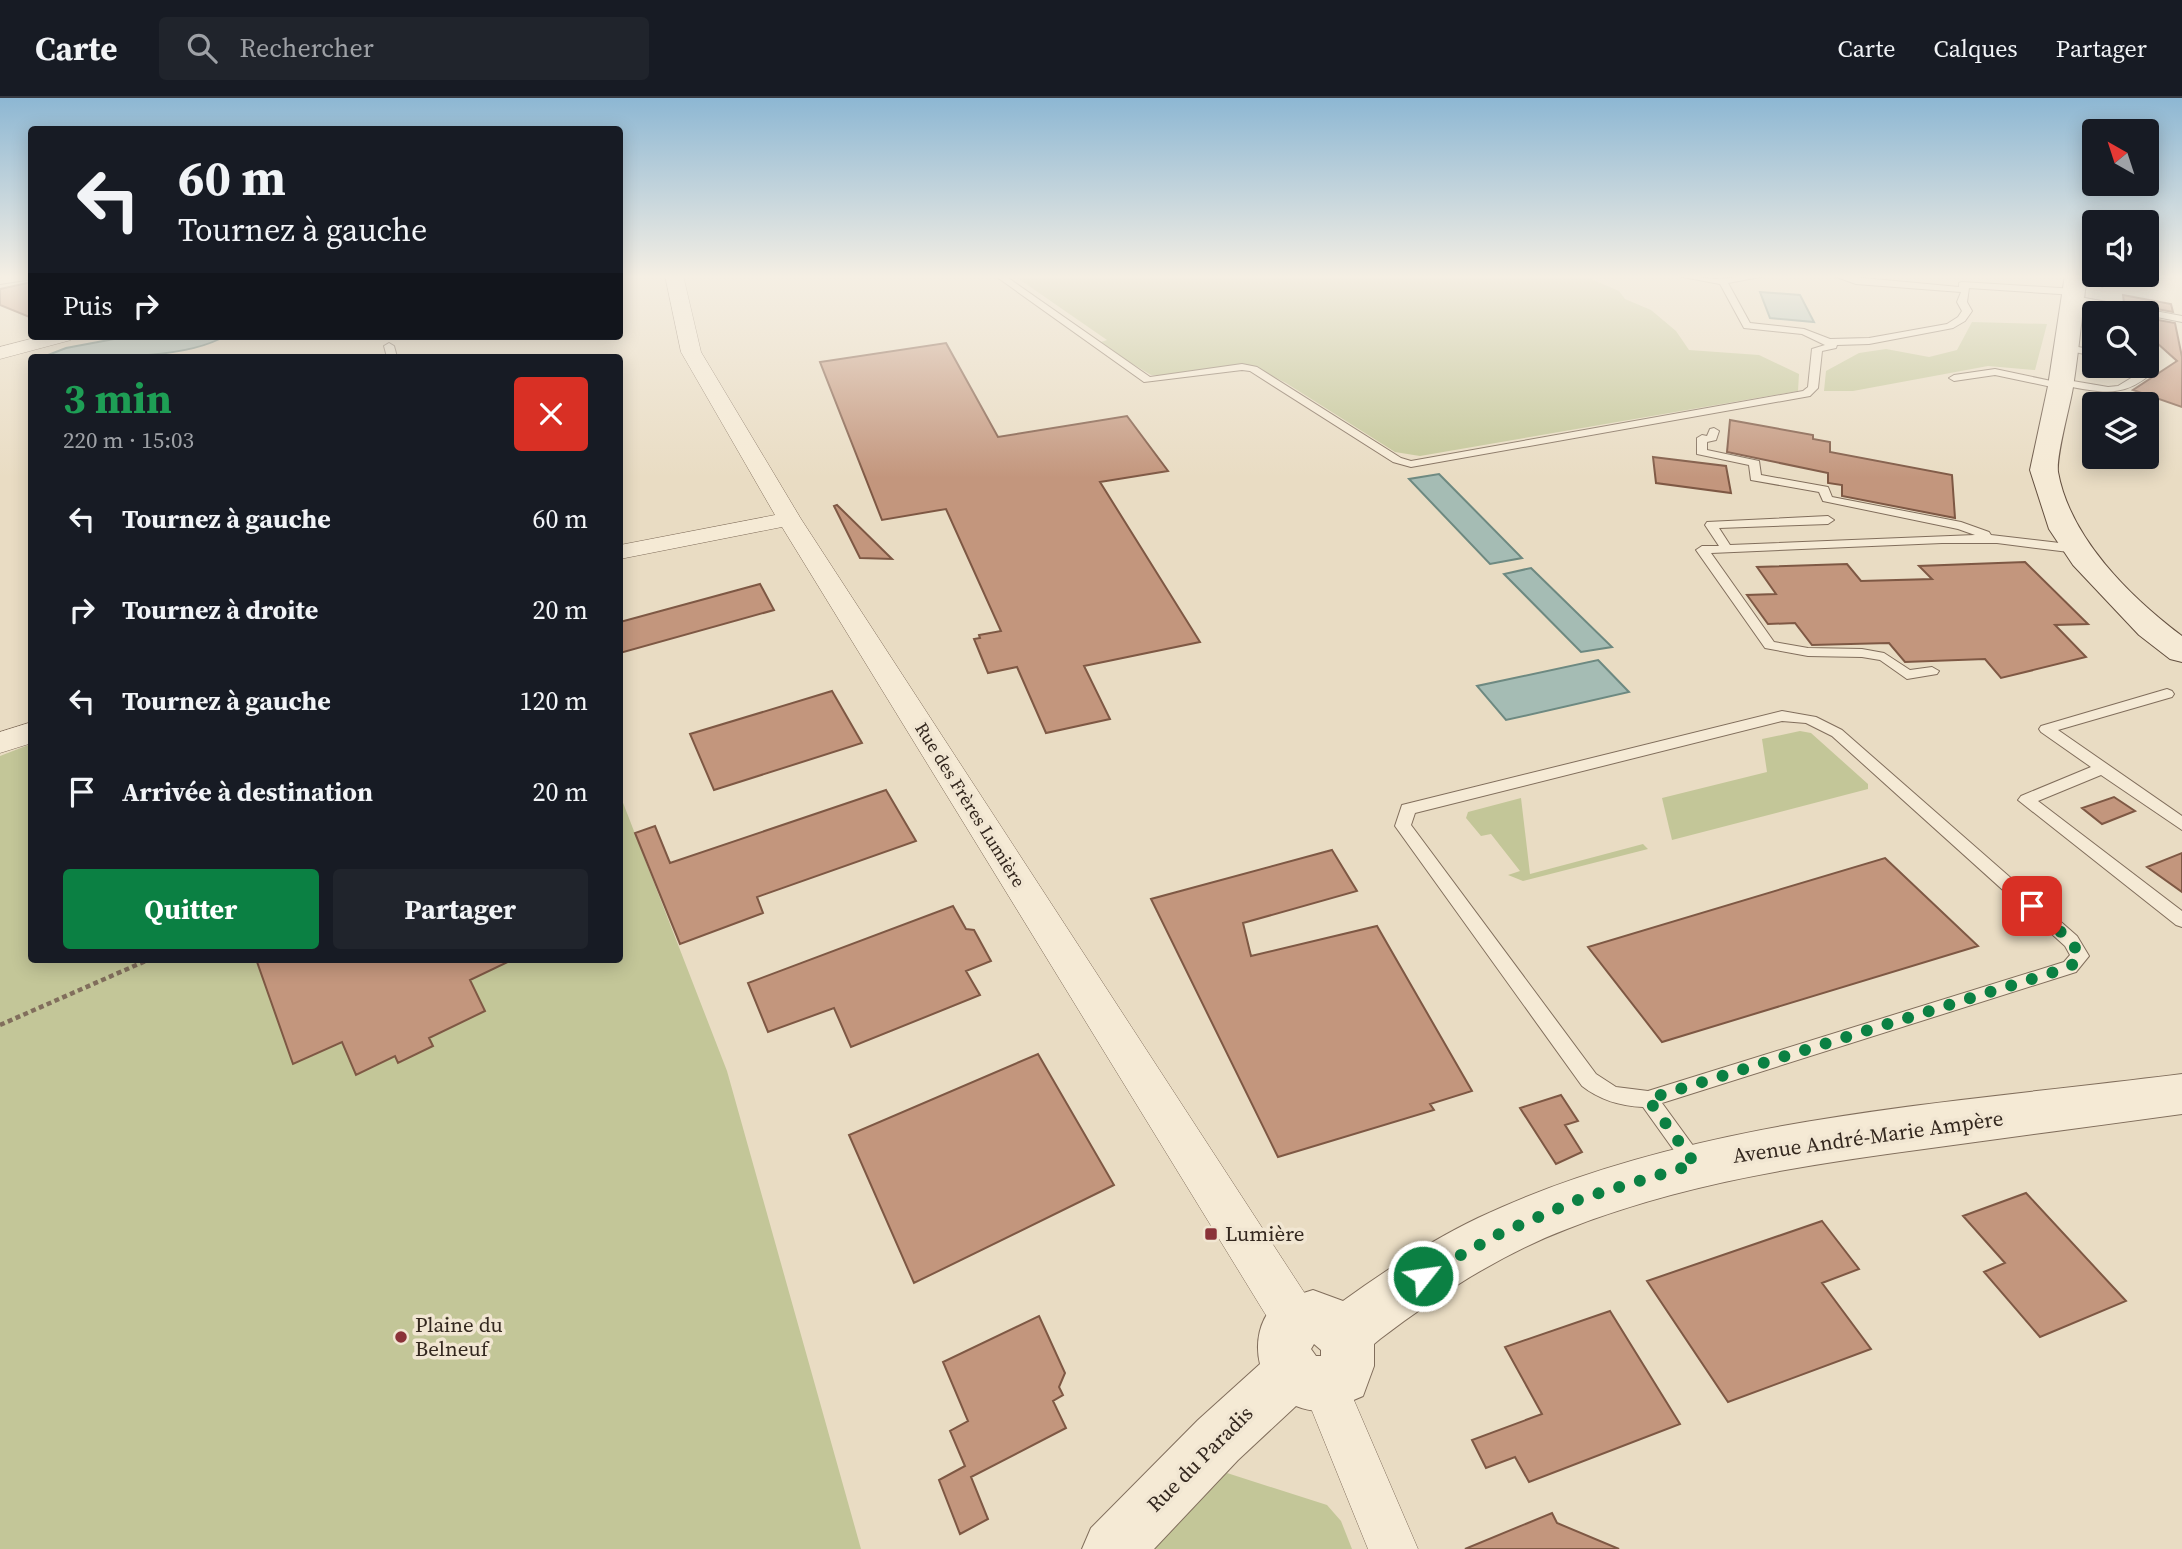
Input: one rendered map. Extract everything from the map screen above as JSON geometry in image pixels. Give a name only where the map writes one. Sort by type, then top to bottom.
[{"type":"main road","points":[[2081,351],[2061,384],[2044,470],[2064,529],[2077,549],[2114,593],[2151,628],[2182,652]]},
{"type":"main road","name":"Avenue André-Marie Ampère","points":[[1314,1353],[1406,1287],[1499,1234],[1580,1199],[1695,1164],[1839,1138],[2182,1094]]},
{"type":"main road","name":"Rue du Paradis","points":[[1112,1549],[1218,1440],[1314,1353]]},
{"type":"street","points":[[0,353],[39,343]]},
{"type":"street","name":"Rue des Frères Lumière","points":[[689,343],[691,352],[789,519],[1314,1353],[1392,1549]]},
{"type":"street","points":[[623,551],[789,519]]},
{"type":"street","points":[[0,743],[28,733]]},
{"type":"lane","points":[[1092,343],[1148,380],[1242,367],[1253,369],[1397,460],[1411,464],[1806,394],[1812,388],[1818,349],[1833,346],[1830,343]]},
{"type":"lane","points":[[389,346],[391,354]]},
{"type":"lane","points":[[1954,377],[1995,372],[2108,390],[2121,389],[2138,378]]},
{"type":"lane","points":[[1714,432],[1712,440],[1702,438],[1701,452],[1755,463],[1755,478],[1824,489],[1827,499],[1961,526],[1997,539]]},
{"type":"lane","points":[[1727,549],[1711,525],[1828,520]]},
{"type":"lane","points":[[1932,671],[1907,675],[1884,657],[1862,653],[1808,652],[1770,645],[1702,550],[1997,539],[2077,549]]},
{"type":"lane","points":[[2167,694],[2046,729],[2182,824]]},
{"type":"lane","points":[[1782,716],[1801,716],[1819,722],[1837,733],[2071,941],[2080,956],[2070,967],[1648,1099],[1630,1099],[1602,1091],[1589,1080],[1403,826],[1408,809],[1782,716]]},
{"type":"lane","points":[[2101,769],[2026,800],[2182,920]]},
{"type":"lane","points":[[1648,1099],[1695,1164]]},
{"type":"path","points":[[0,1025],[141,963]]},
{"type":"green space","points":[[1098,343],[1684,343],[1689,350],[1759,355],[1799,374],[1798,391],[1420,456],[1395,452],[1286,383],[1251,365],[1224,366],[1176,376],[1151,375]]},
{"type":"green space","points":[[1961,343],[2042,343],[2035,370],[1988,366],[1853,391],[1824,391],[1826,371],[1859,353],[1886,349],[1929,357],[1957,350]]},
{"type":"green space","points":[[1800,731],[1811,733],[1868,784],[1868,789],[1672,840],[1662,798],[1767,772],[1762,739]]},
{"type":"green space","name":"Plaine du Belneuf","points":[[28,745],[28,963],[623,963],[623,803],[727,1071],[861,1549],[0,1549],[0,756]]},
{"type":"green space","points":[[1521,798],[1530,874],[1643,844],[1648,849],[1523,881],[1508,875],[1520,871],[1491,834],[1481,836],[1466,818],[1468,812]]},
{"type":"green space","points":[[1227,1473],[1327,1505],[1341,1521],[1352,1549],[1154,1549]]},
{"type":"water","points":[[94,343],[210,343],[162,354],[51,354]]},
{"type":"water","points":[[1439,474],[1522,558],[1490,564],[1409,479]]},
{"type":"water","points":[[1531,568],[1612,647],[1581,652],[1504,574]]},
{"type":"water","points":[[1598,660],[1629,692],[1506,720],[1477,686]]},
{"type":"building","points":[[946,343],[998,437],[1127,416],[1168,471],[1100,482],[1200,642],[1084,666],[1110,719],[1046,733],[1017,667],[988,673],[974,639],[980,638],[979,635],[1001,631],[946,509],[882,520],[820,362]]},
{"type":"building","points":[[2159,343],[2179,343],[2182,357],[2182,407],[2159,399],[2159,392],[2133,390],[2151,378],[2159,378],[2159,373],[2177,361]]},
{"type":"building","points":[[1730,420],[1813,435],[1813,439],[1830,442],[1830,452],[1952,475],[1955,518],[1842,496],[1842,485],[1828,483],[1828,473],[1727,452]]},
{"type":"building","points":[[1653,457],[1726,466],[1731,493],[1656,483]]},
{"type":"building","points":[[837,505],[892,559],[860,558],[834,506]]},
{"type":"building","points":[[2025,562],[2088,624],[2055,625],[2086,657],[2001,678],[1985,659],[1905,662],[1889,643],[1812,645],[1795,623],[1768,624],[1747,595],[1776,594],[1757,567],[1847,564],[1861,581],[1932,579],[1919,566]]},
{"type":"building","points":[[760,584],[774,610],[623,652],[623,621]]},
{"type":"building","points":[[832,691],[862,743],[714,790],[690,734]]},
{"type":"building","points":[[886,790],[916,841],[757,897],[763,913],[680,944],[635,833],[655,826],[670,863]]},
{"type":"building","points":[[2114,797],[2135,811],[2102,824],[2082,808]]},
{"type":"building","points":[[1332,850],[1357,891],[1243,923],[1251,956],[1377,926],[1472,1091],[1430,1104],[1434,1110],[1278,1157],[1151,899]]},
{"type":"building","points":[[2182,853],[2182,892],[2147,867]]},
{"type":"building","points":[[1885,858],[1978,946],[1662,1042],[1588,947]]},
{"type":"building","points":[[953,906],[966,929],[974,930],[991,961],[966,971],[980,995],[851,1047],[834,1008],[768,1032],[748,983]]},
{"type":"building","points":[[257,963],[506,963],[470,980],[485,1011],[429,1038],[433,1046],[398,1063],[395,1056],[356,1075],[342,1042],[293,1064]]},
{"type":"building","points":[[1038,1054],[1114,1185],[914,1283],[849,1135]]},
{"type":"building","points":[[1561,1095],[1578,1121],[1565,1125],[1582,1152],[1556,1164],[1520,1108]]},
{"type":"building","points":[[2026,1193],[2126,1301],[2040,1337],[1984,1272],[2005,1263],[1963,1216]]},
{"type":"building","points":[[1822,1221],[1859,1269],[1822,1283],[1871,1349],[1728,1402],[1647,1281]]},
{"type":"building","points":[[1610,1311],[1680,1424],[1529,1482],[1515,1457],[1486,1468],[1472,1440],[1542,1414],[1505,1347]]},
{"type":"building","points":[[1039,1316],[1065,1373],[1059,1387],[1063,1395],[1053,1401],[1066,1428],[971,1477],[988,1519],[960,1534],[939,1480],[965,1466],[950,1431],[968,1421],[943,1362]]},
{"type":"building","points":[[1552,1513],[1557,1523],[1619,1549],[1465,1549]]},
{"type":"place","name":"Lumière","points":[[1211,1234]]},
{"type":"place","name":"Plaine du Belneuf","points":[[401,1337]]},
{"type":"route","points":[[1423,1276],[1499,1234],[1580,1199],[1695,1164],[1648,1099],[2070,967],[2080,956],[2071,941],[2032,906]]}]
